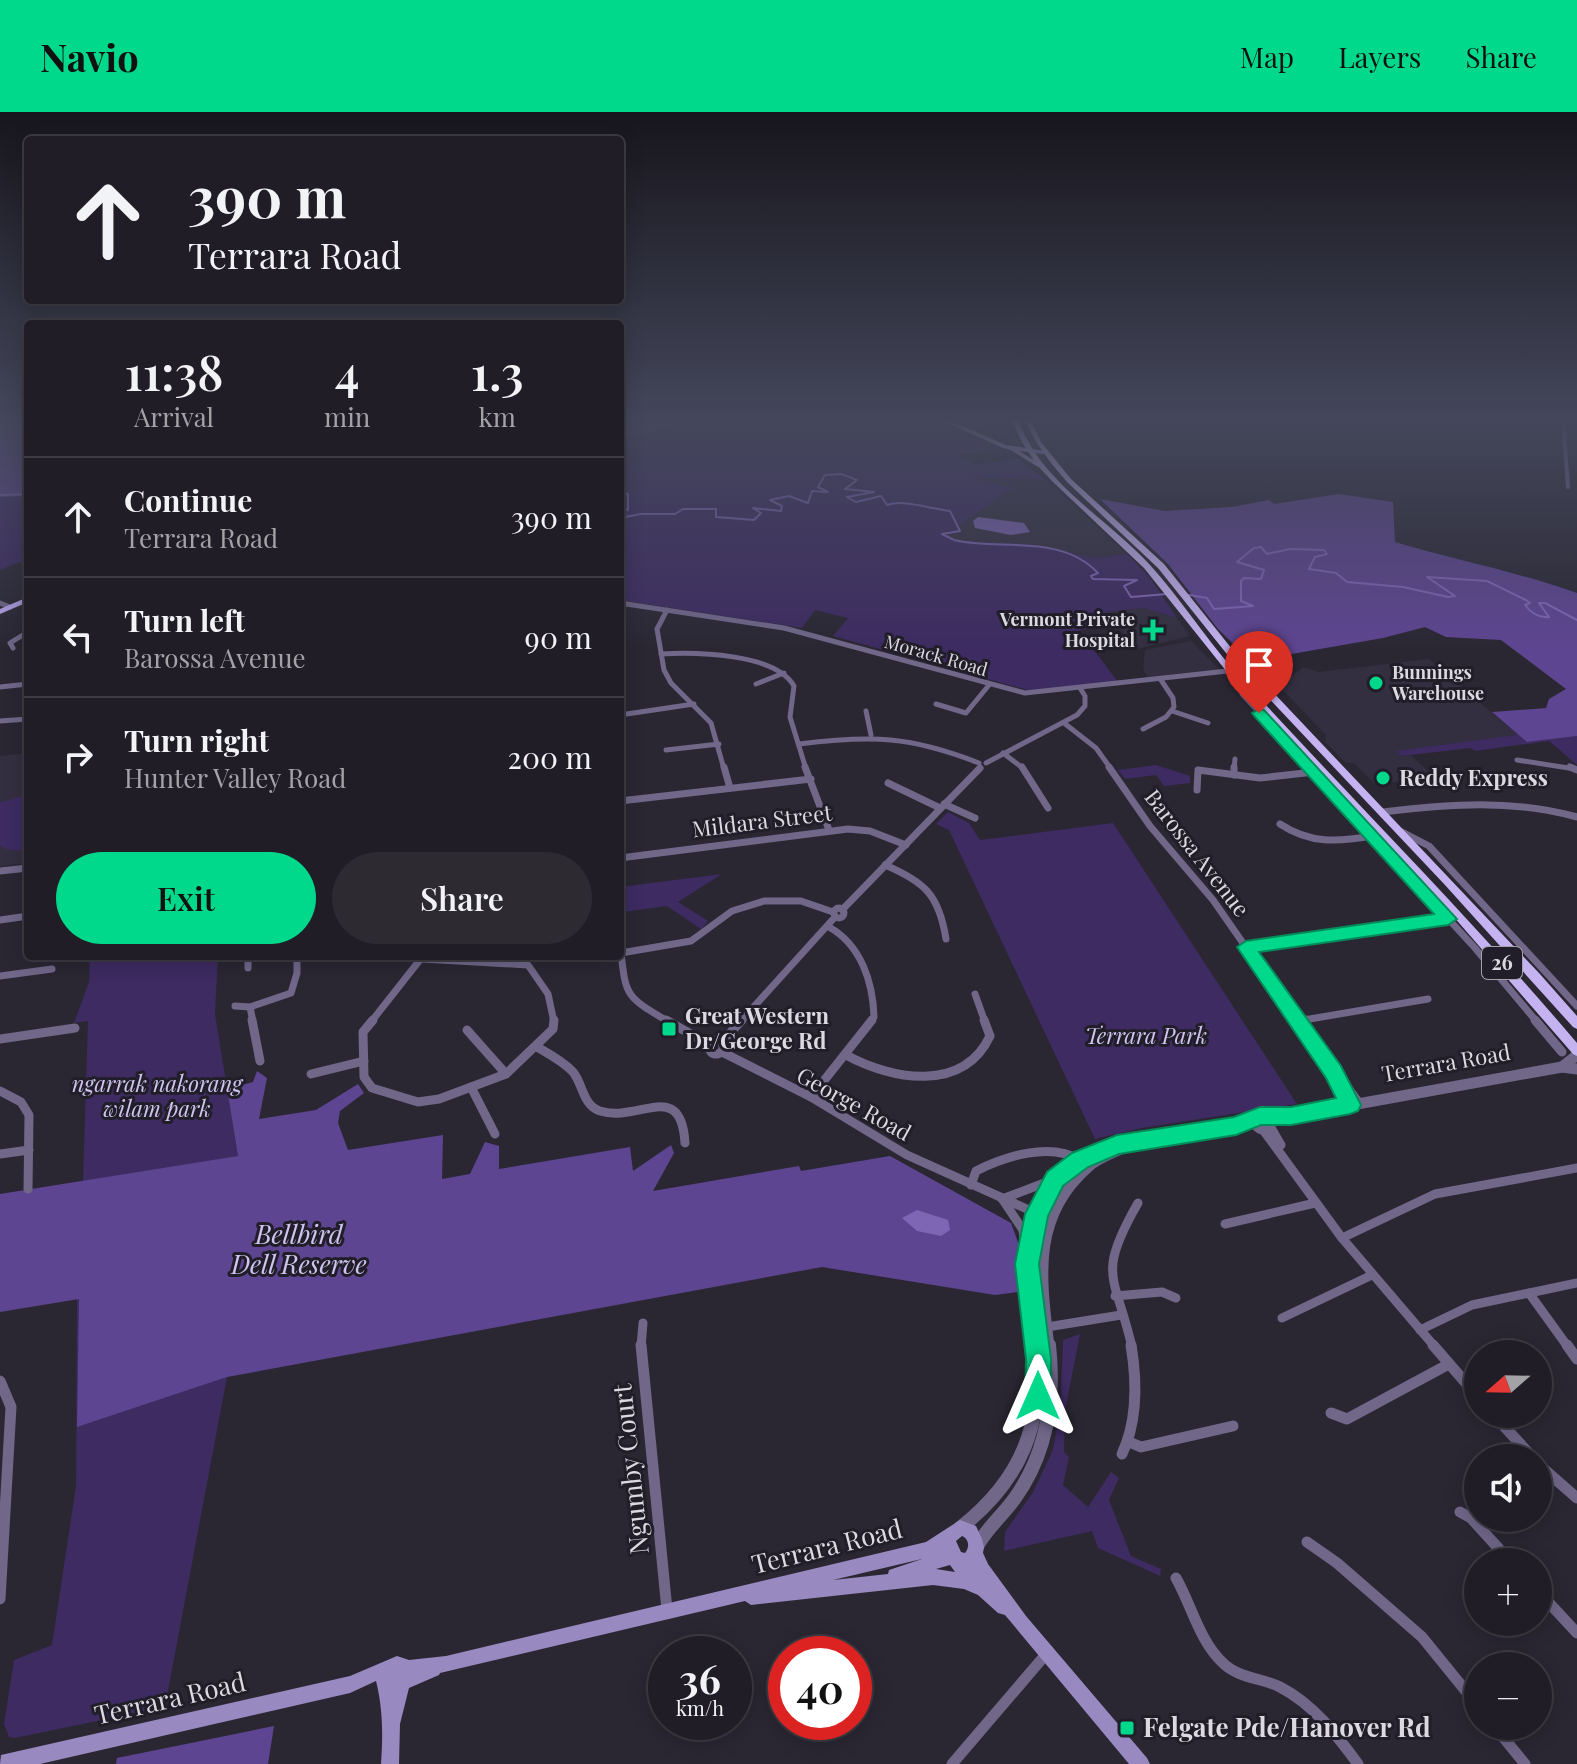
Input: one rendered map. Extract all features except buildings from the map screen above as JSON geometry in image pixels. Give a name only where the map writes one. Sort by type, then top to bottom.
[{"type":"highway","name":"26","points":[[1072,496],[1132,550],[1231,671],[1572,1051]]},
{"type":"highway","name":"26","points":[[1085,496],[1149,553],[1246,669],[1499,935],[1577,1024]]},
{"type":"highway","points":[[1075,499],[1090,501]]},
{"type":"main road","points":[[0,613],[24,602]]},
{"type":"main road","points":[[0,613],[24,603]]},
{"type":"main road","points":[[1020,1622],[954,1558],[947,1547],[954,1532],[970,1532],[982,1570],[1020,1622],[1141,1764]]},
{"type":"main road","name":"Terrara Road","points":[[1,1764],[350,1684],[395,1680],[446,1664],[929,1549],[954,1532]]},
{"type":"main road","points":[[954,1558],[968,1561],[976,1550]]},
{"type":"main road","name":"Terrara Road","points":[[882,1580],[954,1558]]},
{"type":"main road","name":"Terrara Road","points":[[714,1601],[882,1580],[945,1577],[985,1590]]},
{"type":"main road","points":[[390,1764],[395,1680]]},
{"type":"street","points":[[0,603],[10,607]]},
{"type":"street","name":"Morack Road","points":[[624,604],[784,628],[1025,693],[1246,669]]},
{"type":"street","points":[[667,610],[657,629],[661,654],[671,683],[711,723],[730,788]]},
{"type":"street","points":[[0,644],[12,646],[24,635]]},
{"type":"street","points":[[661,654],[693,653],[763,664],[784,673],[794,687],[789,715],[829,830]]},
{"type":"street","points":[[756,684],[784,673]]},
{"type":"street","points":[[1161,680],[1173,698],[1172,711]]},
{"type":"street","points":[[0,687],[24,684]]},
{"type":"street","points":[[936,704],[966,713],[989,685]]},
{"type":"street","points":[[1245,686],[1242,694],[1372,836],[1418,878],[1448,919],[1549,1036],[1572,1051]]},
{"type":"street","points":[[622,960],[625,984],[635,1002],[708,1044],[715,1041],[722,1047],[829,927],[834,915],[982,765],[1062,724],[1085,706],[1085,696],[1080,688]]},
{"type":"street","points":[[624,714],[694,704]]},
{"type":"street","points":[[866,711],[871,735]]},
{"type":"street","points":[[1172,711],[1208,723]]},
{"type":"street","points":[[1143,729],[1172,711]]},
{"type":"street","points":[[0,721],[24,719]]},
{"type":"street","name":"Barossa Avenue","points":[[1062,724],[1096,748],[1150,826],[1213,900],[1354,1104]]},
{"type":"street","points":[[799,744],[871,735],[912,739],[982,765]]},
{"type":"street","points":[[666,750],[719,744]]},
{"type":"street","points":[[1003,753],[1024,769],[1048,808]]},
{"type":"street","points":[[1234,775],[1235,759]]},
{"type":"street","points":[[1517,760],[1544,766],[1564,764],[1577,770]]},
{"type":"street","points":[[1197,790],[1198,770],[1260,778],[1314,772]]},
{"type":"street","points":[[624,801],[811,779]]},
{"type":"street","points":[[888,783],[975,818]]},
{"type":"street","points":[[1383,812],[1484,800],[1521,803],[1577,818]]},
{"type":"street","points":[[1280,824],[1298,836],[1324,842],[1372,836]]},
{"type":"street","name":"Mildara Street","points":[[624,857],[829,830],[870,831],[906,845]]},
{"type":"street","points":[[1402,832],[1429,846],[1577,1006]]},
{"type":"street","points":[[885,865],[915,878],[928,889],[943,920],[946,939]]},
{"type":"street","points":[[0,871],[24,868]]},
{"type":"street","points":[[624,952],[691,941],[732,911],[764,901],[801,901],[834,915]]},
{"type":"street","points":[[0,920],[24,917]]},
{"type":"street","points":[[1246,947],[1448,919]]},
{"type":"street","points":[[1499,935],[1500,921]]},
{"type":"street","points":[[811,1097],[874,1017],[874,1005],[856,949],[829,927]]},
{"type":"street","points":[[248,960],[248,968]]},
{"type":"street","points":[[235,1006],[250,1007],[291,993],[297,960]]},
{"type":"street","points":[[420,960],[363,1032],[364,1077],[372,1088],[418,1102],[506,1074],[550,1035],[555,1023],[538,972],[532,968],[450,960]]},
{"type":"street","points":[[0,976],[52,969]]},
{"type":"street","points":[[846,1055],[873,1069],[901,1076],[952,1071],[971,1064],[984,1052],[990,1036],[975,994]]},
{"type":"street","points":[[1298,1021],[1428,999]]},
{"type":"street","points":[[250,1007],[260,1061]]},
{"type":"street","points":[[0,1039],[75,1028]]},
{"type":"street","points":[[467,1030],[506,1074]]},
{"type":"street","points":[[537,1047],[573,1071],[585,1099],[598,1111],[617,1114],[657,1106],[676,1111],[683,1119],[685,1143]]},
{"type":"street","name":"George Road","points":[[722,1047],[907,1155],[1043,1217]]},
{"type":"street","name":"Terrara Road","points":[[1562,1067],[1572,1051]]},
{"type":"street","points":[[311,1074],[364,1061]]},
{"type":"street","name":"Terrara Road","points":[[1027,1264],[1055,1179],[1080,1160],[1109,1147],[1264,1123],[1562,1067],[1576,1070]]},
{"type":"street","points":[[471,1087],[495,1134]]},
{"type":"street","points":[[0,1091],[26,1108],[28,1189]]},
{"type":"street","points":[[1264,1123],[1315,1203],[1342,1238],[1464,1381]]},
{"type":"street","name":"Terrara Road","points":[[954,1532],[1002,1489],[1027,1448],[1038,1396],[1043,1217],[1090,1165],[1130,1144]]},
{"type":"street","points":[[0,1154],[29,1150]]},
{"type":"street","points":[[971,1185],[976,1171],[987,1165],[1052,1152],[1064,1152],[1080,1160]]},
{"type":"street","points":[[1342,1238],[1435,1194],[1577,1168]]},
{"type":"street","points":[[1002,1199],[1055,1179]]},
{"type":"street","name":"Terrara Road","points":[[976,1550],[1014,1500],[1032,1469],[1044,1439],[1052,1384],[1023,1230],[1002,1199]]},
{"type":"street","points":[[1122,1454],[1129,1442],[1135,1385],[1134,1352],[1111,1277],[1116,1240],[1138,1203]]},
{"type":"street","points":[[1225,1224],[1315,1203]]},
{"type":"street","points":[[1282,1318],[1372,1275]]},
{"type":"street","points":[[1420,1330],[1472,1305],[1577,1283]]},
{"type":"street","points":[[1115,1296],[1162,1292],[1176,1298]]},
{"type":"street","points":[[1529,1293],[1577,1359]]},
{"type":"street","points":[[1041,1326],[1121,1315]]},
{"type":"street","name":"Ngumby Court","points":[[643,1323],[641,1346],[668,1612]]},
{"type":"street","points":[[1331,1413],[1347,1419],[1449,1364]]},
{"type":"street","points":[[0,1381],[11,1407],[0,1599]]},
{"type":"street","points":[[1129,1442],[1141,1447],[1233,1426]]},
{"type":"street","points":[[1506,1428],[1520,1444]]},
{"type":"street","points":[[1552,1476],[1577,1498]]},
{"type":"street","points":[[1460,1512],[1471,1518],[1498,1548]]},
{"type":"street","points":[[1307,1542],[1337,1563],[1422,1637],[1464,1689]]},
{"type":"street","points":[[1176,1578],[1221,1662],[1236,1673],[1273,1683],[1303,1701],[1328,1723],[1358,1764]]},
{"type":"street","points":[[1552,1606],[1577,1633]]},
{"type":"street","points":[[952,1764],[1047,1653]]},
{"type":"street","points":[[1505,1740],[1525,1764]]},
{"type":"shaded area","points":[[1002,496],[1063,496],[1127,554],[1094,558],[1029,544],[954,542],[942,534],[959,532],[957,527]]},
{"type":"shaded area","points":[[978,517],[1024,523],[1030,532],[1011,535],[975,528],[973,521]]},
{"type":"shaded area","name":"Vermont Private Hospital","points":[[1144,608],[1177,618],[1190,636],[1137,649],[1105,612]]},
{"type":"shaded area","points":[[1191,641],[1220,670],[1147,677],[1143,668],[1145,650]]},
{"type":"shaded area","points":[[1429,659],[1518,735],[1402,756],[1411,755],[1434,777],[1375,784],[1354,763],[1346,763],[1325,742],[1326,735],[1278,685],[1304,667],[1318,672]]},
{"type":"shaded area","points":[[24,753],[24,863],[0,866],[0,756]]},
{"type":"shaded area","points":[[917,1210],[948,1220],[950,1230],[941,1236],[917,1231],[902,1218]]},
{"type":"green space","points":[[0,496],[24,496],[24,563],[19,562],[0,570]]},
{"type":"green space","points":[[624,496],[1001,496],[957,527],[959,532],[943,534],[956,542],[1029,544],[1094,558],[1127,554],[1150,578],[1177,618],[1144,608],[1106,612],[1116,624],[1079,630],[1118,682],[1031,691],[833,636],[848,618],[815,610],[802,628],[624,601]]},
{"type":"green space","points":[[1325,496],[1353,496],[1393,502],[1395,542],[1577,593],[1577,736],[1527,742],[1492,712],[1546,708],[1549,699],[1566,689],[1501,640],[1446,637],[1425,627],[1383,638],[1251,661],[1218,629],[1168,564],[1100,499],[1165,511],[1232,507],[1269,500],[1274,504]]},
{"type":"green space","points":[[1509,727],[1527,742],[1577,736],[1577,765],[1549,741],[1475,751],[1471,748],[1402,756],[1396,751],[1517,735]]},
{"type":"green space","points":[[1156,765],[1190,776],[1190,783],[1164,786],[1156,775],[1125,779],[1118,770]]},
{"type":"green space","points":[[24,795],[24,851],[0,846],[0,803]]},
{"type":"green space","name":"Terrara Park","points":[[948,812],[969,823],[980,840],[1113,823],[1297,1104],[1142,1128],[1095,1139],[949,830],[936,824]]},
{"type":"green space","points":[[722,874],[678,902],[708,921],[701,929],[667,906],[624,912],[624,886]]},
{"type":"green space","name":"ngarrak nakorang wilam park","points":[[90,960],[218,960],[215,1014],[238,1156],[195,1164],[227,1377],[165,1707],[15,1738],[9,1737],[4,1724],[14,1660],[52,1645],[76,1486],[77,1299],[66,1234],[83,1180],[88,1021],[74,1023],[89,982]]},
{"type":"green space","name":"Bellbird Dell Reserve","points":[[257,1071],[267,1078],[259,1119],[316,1110],[358,1084],[364,1093],[340,1111],[338,1123],[348,1150],[443,1135],[442,1179],[470,1174],[485,1142],[499,1146],[499,1169],[630,1147],[633,1171],[671,1145],[674,1153],[653,1191],[799,1166],[801,1171],[890,1156],[1011,1223],[1023,1256],[1025,1291],[995,1295],[822,1267],[227,1377],[77,1427],[79,1299],[0,1312],[0,1194],[238,1156],[227,1089],[253,1082]]},
{"type":"green space","points":[[1080,1334],[1065,1411],[1064,1452],[1069,1457],[1063,1485],[1088,1507],[1111,1472],[1119,1478],[1109,1500],[1131,1556],[1161,1569],[1160,1576],[1098,1548],[1092,1531],[1004,1551],[1005,1532],[1033,1492],[1052,1452],[1060,1416],[1063,1340]]},
{"type":"green space","points":[[274,1726],[268,1764],[116,1764],[117,1758]]},
{"type":"waterway","points":[[624,508],[628,510],[628,496]]},
{"type":"waterway","points":[[624,517],[675,514],[683,509],[716,509],[716,517],[754,520],[761,513],[753,508],[781,511],[782,506],[770,500],[789,496]]},
{"type":"waterway","points":[[789,496],[808,503],[810,496]]},
{"type":"waterway","points":[[852,496],[847,497],[856,502],[881,496]]},
{"type":"waterway","points":[[881,496],[887,505],[909,504],[950,511],[960,531],[942,534],[954,540],[1048,548],[1083,561],[1098,573],[1091,576],[1093,579],[1137,580],[1124,586],[1131,597],[1167,594]]},
{"type":"waterway","points":[[1189,595],[1207,598],[1214,609],[1253,606],[1241,601],[1241,581],[1244,578],[1261,579],[1264,570],[1237,562],[1254,548],[1261,547],[1267,554],[1290,549],[1324,550],[1327,554],[1315,557],[1309,569],[1336,573],[1347,582],[1403,587],[1448,597],[1455,596],[1427,577],[1487,581],[1526,600],[1530,603],[1525,605],[1539,616],[1549,617],[1539,603],[1545,603],[1577,620]]},
{"type":"place","name":"Vermont Private Hospital","points":[[1153,630]]},
{"type":"place","name":"Bunnings Warehouse","points":[[1376,683]]},
{"type":"place","name":"Reddy Express","points":[[1383,778]]},
{"type":"place","name":"Great Western Dr/George Rd","points":[[669,1029]]},
{"type":"place","name":"Felgate Pde/Hanover Rd","points":[[1127,1728]]},
{"type":"route","points":[[1038,1396],[1038,1359],[1027,1264],[1037,1214],[1055,1179],[1080,1160],[1109,1147],[1236,1126],[1260,1116],[1291,1116],[1350,1105],[1333,1072],[1246,947],[1448,919],[1259,713]]}]
